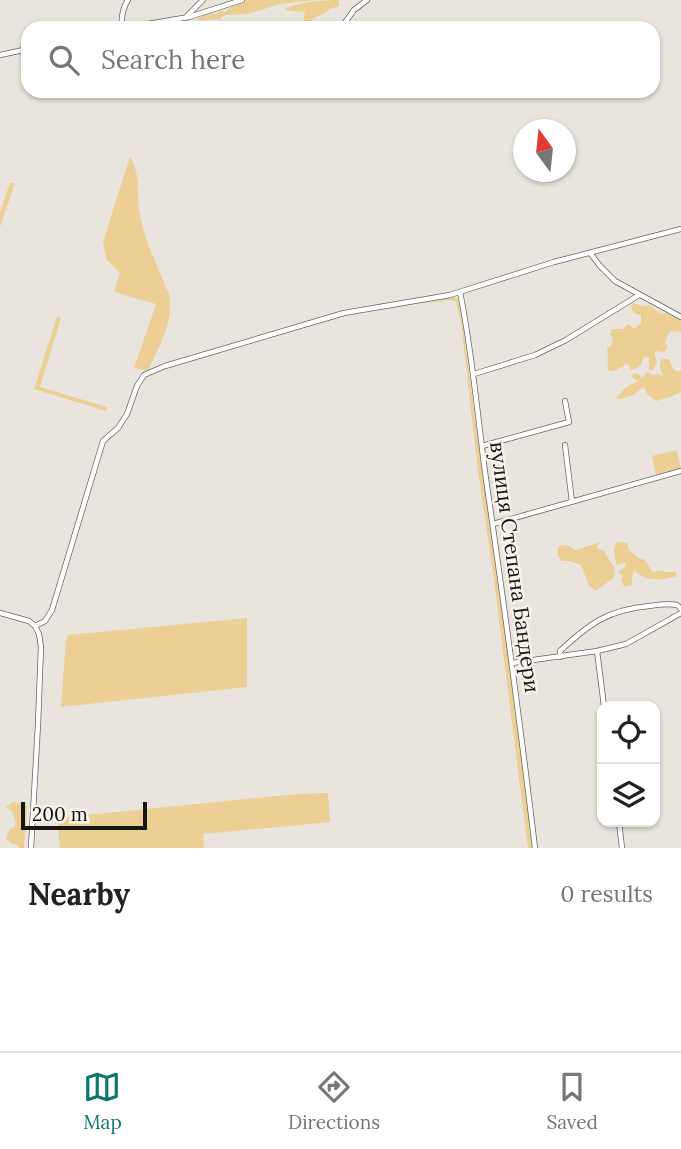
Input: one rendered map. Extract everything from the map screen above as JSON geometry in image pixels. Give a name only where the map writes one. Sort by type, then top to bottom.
[{"type":"street","points":[[122,21],[124,6],[128,0]]},
{"type":"street","points":[[186,17],[203,0]]},
{"type":"street","points":[[163,21],[242,0]]},
{"type":"street","points":[[346,21],[354,10],[367,0]]},
{"type":"street","points":[[0,55],[21,50]]},
{"type":"street","points":[[35,626],[45,621],[52,610],[103,441],[118,428],[127,414],[144,375],[165,366],[344,313],[450,295],[554,261],[681,229]]},
{"type":"street","points":[[590,253],[610,277],[681,317]]},
{"type":"street","name":"вулиця Степана Бандери","points":[[460,292],[474,374],[535,848]]},
{"type":"street","points":[[474,374],[535,355],[566,340],[639,295]]},
{"type":"street","points":[[482,446],[569,422],[565,401]]},
{"type":"street","points":[[565,445],[572,502]]},
{"type":"street","points":[[493,524],[681,471]]},
{"type":"street","points":[[512,663],[560,657],[597,651],[626,644],[681,611],[677,605],[662,604],[626,608],[606,615],[560,650],[560,657]]},
{"type":"street","points":[[0,613],[29,621],[39,634],[41,647],[31,848]]},
{"type":"street","points":[[597,651],[603,701]]},
{"type":"street","points":[[620,827],[622,848]]},
{"type":"shaded area","points":[[235,0],[316,0],[280,4],[248,14],[225,15],[219,19],[197,18],[210,13],[216,14],[221,10],[224,12]]},
{"type":"shaded area","points":[[339,0],[339,6],[312,21],[303,21],[305,11],[284,10],[303,3]]},
{"type":"shaded area","points":[[130,156],[137,179],[142,226],[170,301],[165,332],[148,371],[134,368],[156,304],[114,292],[120,273],[106,259],[103,242]]},
{"type":"shaded area","points":[[10,183],[15,183],[0,227],[0,212]]},
{"type":"shaded area","points":[[453,297],[459,303],[465,342],[533,848],[528,848],[461,323],[456,301],[421,304]]},
{"type":"shaded area","points":[[633,303],[649,305],[661,314],[667,313],[681,320],[681,332],[670,331],[665,342],[668,347],[664,352],[655,351],[657,363],[652,371],[649,369],[649,358],[644,357],[635,369],[629,370],[630,366],[627,364],[609,371],[607,348],[612,344],[612,329],[622,329],[629,324],[634,329],[641,323],[641,315],[632,310]]},
{"type":"shaded area","points":[[57,317],[61,318],[40,387],[107,407],[106,411],[34,389]]},
{"type":"shaded area","points":[[662,359],[669,359],[676,371],[681,371],[681,392],[656,401],[647,394],[644,387],[631,396],[616,398],[626,387],[638,381],[631,377],[635,373],[640,375],[641,379],[647,372],[663,377],[660,367]]},
{"type":"shaded area","points":[[677,450],[681,469],[656,476],[652,456]]},
{"type":"shaded area","points":[[600,542],[596,548],[604,551],[614,567],[614,578],[595,591],[589,585],[581,565],[562,561],[558,557],[558,547],[565,545],[576,550]]},
{"type":"shaded area","points":[[616,543],[627,543],[629,550],[645,560],[653,572],[675,572],[677,576],[649,579],[634,570],[631,585],[624,587],[621,579],[623,575],[619,574],[619,570],[625,567],[626,563],[616,565],[614,550]]},
{"type":"shaded area","points":[[247,618],[247,687],[61,707],[68,635]]},
{"type":"shaded area","points":[[328,793],[330,822],[203,834],[204,848],[60,848],[57,818]]},
{"type":"shaded area","points":[[13,802],[27,807],[24,848],[19,848],[6,839],[16,823],[12,811],[6,807]]}]
